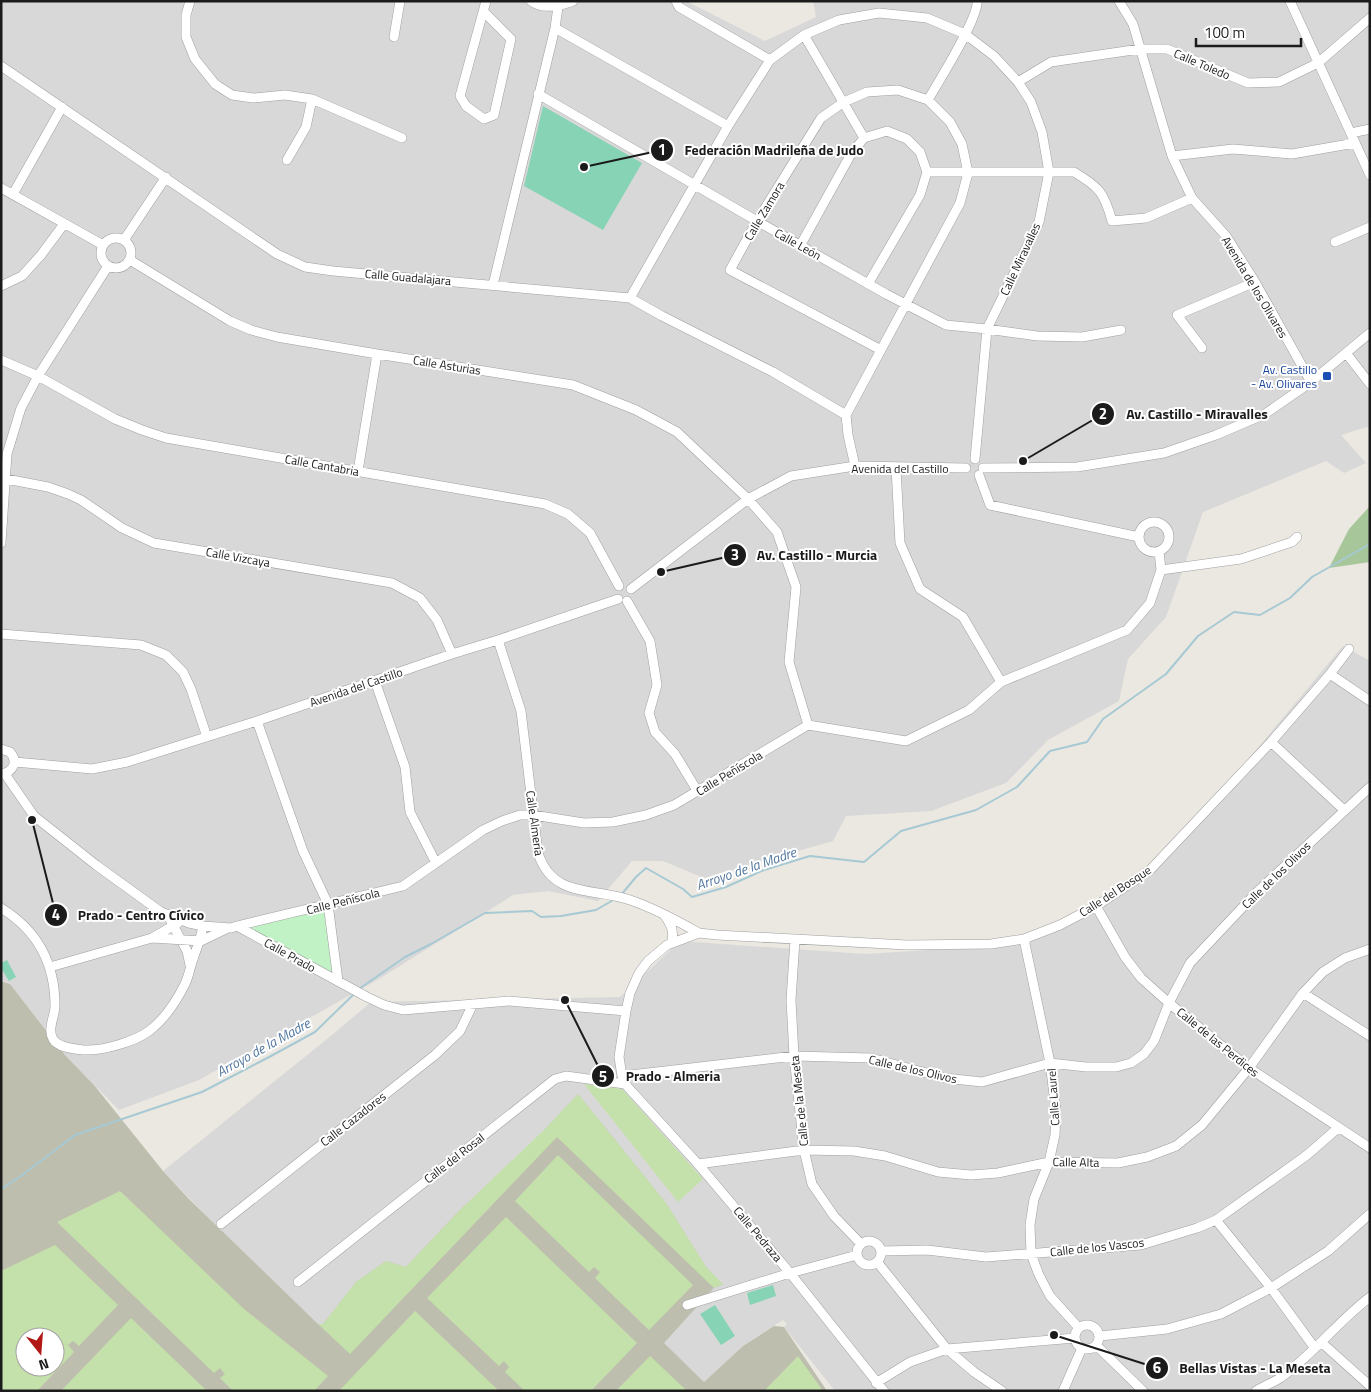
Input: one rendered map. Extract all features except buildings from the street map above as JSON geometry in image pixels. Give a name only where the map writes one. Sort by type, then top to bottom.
[{"type":"street","points":[[190,1],[186,15],[186,37],[195,59],[215,84],[232,95],[253,98],[285,95],[312,100],[402,138]]},
{"type":"street","points":[[394,37],[400,1]]},
{"type":"street","points":[[484,12],[511,39],[494,115],[484,119],[466,106],[460,96],[486,1]]},
{"type":"street","points":[[531,1],[534,4],[558,7],[573,1]]},
{"type":"street","points":[[676,1],[679,7],[770,60]]},
{"type":"street","points":[[928,100],[965,34],[978,6],[977,1]]},
{"type":"street","name":"Avenida de los Olivares","points":[[1119,1],[1133,24],[1172,156],[1192,198],[1226,236],[1255,282],[1311,382]]},
{"type":"street","points":[[1290,1],[1370,175]]},
{"type":"street","points":[[493,285],[555,28],[558,7]]},
{"type":"street","name":"Calle Miravalles","points":[[630,298],[728,126],[770,60],[804,35],[839,20],[879,13],[927,18],[965,34],[994,56],[1018,82],[1031,102],[1042,132],[1049,172],[1039,222],[987,329],[975,459]]},
{"type":"street","name":"Calle Toledo","points":[[1018,82],[1051,62],[1140,49],[1167,49],[1248,84],[1279,82],[1318,63],[1370,18]]},
{"type":"street","points":[[555,28],[728,126]]},
{"type":"street","points":[[804,35],[864,138]]},
{"type":"street","name":"Calle Guadalajara","points":[[1,66],[277,254],[305,267],[630,298],[773,372],[846,415]]},
{"type":"street","name":"Calle Zamora","points":[[846,415],[960,204],[968,173],[962,144],[950,122],[928,100],[898,90],[867,92],[844,102],[821,118],[757,221],[730,270],[881,350]]},
{"type":"street","name":"Calle León","points":[[538,94],[800,246],[946,325],[1037,336],[1082,336],[1121,330]]},
{"type":"street","points":[[287,160],[306,127],[312,100]]},
{"type":"street","points":[[13,194],[62,107]]},
{"type":"street","points":[[1351,133],[1370,129]]},
{"type":"street","points":[[800,246],[851,154],[864,138],[887,131],[906,139],[920,152],[927,172],[920,195],[868,284]]},
{"type":"street","points":[[1172,156],[1233,149],[1292,154],[1355,144]]},
{"type":"street","points":[[927,172],[1074,172],[1093,184],[1106,200],[1112,221],[1146,218],[1192,198]]},
{"type":"street","points":[[124,240],[166,177]]},
{"type":"street","points":[[1,188],[102,245]]},
{"type":"street","points":[[1,286],[22,276],[41,255],[64,224]]},
{"type":"street","points":[[1335,242],[1370,227]]},
{"type":"street","points":[[108,239],[124,240],[131,249],[130,260],[118,268],[108,266],[101,256],[102,245],[108,239]]},
{"type":"street","name":"Calle Asturias","points":[[130,260],[230,321],[251,330],[277,337],[573,385],[636,410],[677,432],[748,499],[777,532],[796,587],[789,662],[808,725]]},
{"type":"street","points":[[1,543],[3,478],[20,408],[38,376],[108,266]]},
{"type":"street","points":[[1202,348],[1178,315],[1255,282]]},
{"type":"street","points":[[1139,537],[990,505],[981,472],[980,460],[969,460],[966,468],[970,475],[981,472],[1077,467],[1164,453],[1216,436],[1265,414],[1311,382],[1370,333]]},
{"type":"street","points":[[1346,353],[1370,384]]},
{"type":"street","points":[[358,472],[377,354]]},
{"type":"street","name":"Calle Cantabria","points":[[1,360],[38,376],[100,411],[154,434],[545,504],[568,514],[590,534],[619,586]]},
{"type":"street","points":[[846,415],[848,435],[855,466]]},
{"type":"street","name":"Avenida del Castillo","points":[[631,589],[748,499],[791,476],[855,466],[966,468]]},
{"type":"street","points":[[896,468],[900,542],[920,589],[963,617],[1001,682]]},
{"type":"street","name":"Calle Vizcaya","points":[[3,478],[48,487],[68,494],[81,500],[122,528],[154,543],[392,584],[420,598],[437,620],[452,654]]},
{"type":"street","points":[[1151,523],[1164,525],[1170,536],[1165,548],[1159,552],[1145,549],[1139,537],[1141,530],[1151,523]]},
{"type":"street","points":[[1161,570],[1241,559],[1292,542],[1297,537]]},
{"type":"street","points":[[808,725],[906,741],[968,710],[1001,682],[1127,630],[1150,603],[1161,570],[1159,552]]},
{"type":"street","points":[[622,600],[631,597],[631,589],[627,585],[619,586],[615,592],[650,641],[656,685],[649,713],[655,732],[675,754],[698,792]]},
{"type":"street","name":"Avenida del Castillo","points":[[15,762],[92,769],[127,762],[257,721],[452,654],[622,600]]},
{"type":"street","points":[[1,634],[141,645],[166,655],[183,672],[191,689],[207,737]]},
{"type":"street","name":"Calle Almería","points":[[498,640],[521,711],[538,853],[542,865],[551,877],[577,891],[605,893],[630,900],[664,914],[679,932]]},
{"type":"street","name":"Calle del Bosque","points":[[679,932],[795,940],[946,946],[991,944],[1024,939],[1060,925],[1096,906],[1150,870],[1271,742],[1330,674],[1349,649]]},
{"type":"street","points":[[1330,674],[1370,701]]},
{"type":"street","points":[[375,681],[405,767],[410,812],[436,863]]},
{"type":"street","points":[[257,721],[302,852],[328,904],[338,982]]},
{"type":"street","name":"Calle Peñíscola","points":[[233,927],[403,886],[489,827],[520,815],[584,823],[613,822],[646,815],[674,806],[808,725]]},
{"type":"street","points":[[1271,742],[1344,810]]},
{"type":"street","points":[[1,749],[10,752],[15,762],[12,770],[3,774]]},
{"type":"street","name":"Calle Prado","points":[[3,774],[34,816],[96,865],[161,912],[203,926],[233,927],[384,1005],[403,1010],[510,1002],[626,1011]]},
{"type":"street","name":"Calle de los Olivos","points":[[623,1080],[794,1056],[871,1058],[945,1078],[982,1082],[1050,1063],[1086,1067],[1116,1066],[1131,1063],[1144,1054],[1154,1041],[1169,1002],[1190,963],[1257,892],[1370,787]]},
{"type":"street","name":"Calle de las Perdices","points":[[1096,906],[1131,964],[1142,978],[1169,1002],[1249,1068],[1370,1148]]},
{"type":"street","points":[[1,908],[12,914],[29,931],[40,946],[50,966],[55,1007],[50,1030],[53,1039],[58,1045],[78,1049],[92,1050],[121,1044],[148,1032],[170,1010],[186,982],[203,926]]},
{"type":"street","points":[[167,914],[190,958],[190,968]]},
{"type":"street","points":[[50,966],[152,938],[173,925],[184,921]]},
{"type":"street","points":[[152,938],[200,941],[233,927]]},
{"type":"street","points":[[623,1080],[619,1057],[630,993],[639,973],[648,960],[679,932]]},
{"type":"street","name":"Calle Laurel","points":[[1024,939],[1050,1063],[1056,1110],[1055,1135],[1049,1162],[1034,1199],[1030,1225],[1031,1254],[1039,1276],[1050,1296],[1079,1328]]},
{"type":"street","name":"Calle de la Meseta","points":[[795,940],[791,1000],[794,1056],[804,1150],[812,1184],[834,1216],[861,1244]]},
{"type":"street","name":"Calle Alta","points":[[698,1164],[804,1150],[854,1151],[885,1156],[938,1172],[971,1175],[998,1173],[1049,1162],[1118,1163],[1147,1157],[1176,1146],[1202,1125],[1249,1068],[1303,993],[1323,972],[1345,958],[1370,949]]},
{"type":"street","points":[[1303,993],[1370,1036]]},
{"type":"street","name":"Calle Cazadores","points":[[221,1224],[435,1055],[460,1031],[472,1004]]},
{"type":"street","name":"Calle del Rosal","points":[[298,1282],[555,1079],[566,1076],[623,1080]]},
{"type":"street","name":"Calle Pedraza","points":[[623,1080],[790,1272],[884,1391]]},
{"type":"street","name":"Calle de los Vascos","points":[[882,1251],[927,1250],[986,1257],[1141,1245],[1197,1228],[1216,1220],[1307,1155],[1338,1128]]},
{"type":"street","points":[[1100,1336],[1167,1329],[1221,1314],[1271,1288],[1328,1251],[1370,1214]]},
{"type":"street","points":[[1216,1220],[1318,1345],[1370,1386]]},
{"type":"street","points":[[871,1241],[880,1246],[882,1251],[878,1263],[873,1265],[863,1264],[857,1256],[857,1251],[861,1244],[871,1241]]},
{"type":"street","points":[[687,1305],[790,1272],[857,1256]]},
{"type":"street","points":[[878,1263],[948,1349],[974,1372],[1002,1391]]},
{"type":"street","points":[[1256,1391],[1280,1377],[1318,1345],[1354,1309],[1370,1297]]},
{"type":"street","points":[[1083,1325],[1092,1325],[1100,1336],[1096,1345],[1087,1349],[1082,1348],[1075,1338],[1079,1328],[1083,1325]]},
{"type":"street","points":[[876,1382],[910,1362],[948,1349],[1075,1338]]},
{"type":"street","points":[[1096,1345],[1143,1391]]},
{"type":"street","points":[[1063,1391],[1082,1348]]},
{"type":"shaded area","points":[[1,1],[686,1],[765,41],[816,17],[813,1],[1370,1],[1370,426],[1341,435],[1366,463],[1344,473],[1326,461],[1203,512],[1166,617],[1128,659],[1119,701],[1048,740],[1006,783],[931,811],[846,816],[833,841],[704,878],[663,861],[632,861],[598,901],[548,891],[513,895],[379,979],[199,1080],[119,1110],[65,1055],[9,983],[1,980]]},
{"type":"shaded area","points":[[1343,646],[1370,661],[1370,1391],[835,1391],[784,1327],[787,1324],[783,1320],[743,1346],[704,1382],[663,1343],[714,1288],[723,1283],[706,1267],[666,1203],[578,1094],[406,1267],[386,1261],[356,1282],[321,1325],[225,1235],[163,1171],[371,1002],[620,997],[680,941],[865,954],[1020,944],[1092,913],[1155,871]]},
{"type":"shaded area","points":[[1,981],[10,984],[65,1055],[94,1085],[163,1171],[189,1199],[318,1324],[323,1324],[356,1282],[386,1261],[406,1267],[460,1210],[534,1141],[578,1094],[666,1203],[706,1267],[723,1284],[714,1288],[664,1343],[704,1382],[743,1346],[774,1326],[784,1327],[827,1391],[1,1391]]},
{"type":"green space","points":[[543,106],[642,163],[603,230],[524,186]]},
{"type":"green space","points":[[1370,506],[1370,562],[1329,568],[1349,529]]},
{"type":"green space","points":[[328,904],[338,981],[237,926]]},
{"type":"green space","points":[[7,960],[16,977],[9,981],[1,968],[1,963]]},
{"type":"green space","points":[[584,1084],[622,1089],[703,1179],[678,1202]]},
{"type":"green space","points":[[578,1094],[666,1203],[706,1267],[723,1284],[714,1288],[557,1137],[350,1354],[318,1324],[323,1324],[356,1282],[386,1261],[406,1267],[460,1210],[546,1128]]},
{"type":"green space","points":[[558,1155],[693,1285],[649,1330],[595,1278],[600,1272],[594,1267],[589,1272],[515,1201]]},
{"type":"green space","points":[[120,1191],[244,1309],[328,1376],[314,1391],[233,1391],[220,1378],[225,1374],[220,1368],[214,1373],[57,1222]]},
{"type":"green space","points":[[506,1217],[637,1343],[591,1391],[525,1391],[505,1372],[509,1367],[504,1361],[499,1366],[427,1298]]},
{"type":"green space","points":[[55,1245],[118,1305],[79,1346],[73,1341],[68,1345],[74,1352],[65,1361],[65,1327],[15,1327],[15,1377],[50,1377],[37,1391],[1,1391],[1,1271]]},
{"type":"green space","points":[[773,1285],[776,1296],[750,1305],[747,1293]]},
{"type":"green space","points":[[715,1305],[735,1336],[721,1345],[700,1314]]},
{"type":"green space","points":[[415,1311],[499,1391],[339,1391]]},
{"type":"green space","points":[[131,1318],[207,1391],[61,1391]]},
{"type":"green space","points":[[650,1356],[687,1391],[616,1391]]},
{"type":"green space","points":[[798,1356],[823,1391],[764,1391]]},
{"type":"waterway","name":"Arroyo de la Madre","points":[[621,895],[646,868],[683,889],[692,897],[726,887],[764,870],[810,856],[864,862],[901,831],[976,810],[1017,787],[1050,751],[1087,742],[1103,719],[1166,674],[1198,636],[1234,612],[1260,615],[1290,598],[1312,577],[1370,544]]},
{"type":"waterway","name":"Arroyo de la Madre","points":[[359,989],[405,957],[485,913],[532,911],[541,917],[561,916],[596,910],[615,899]]},
{"type":"waterway","name":"Arroyo de la Madre","points":[[1,1189],[75,1135],[202,1092],[315,1032],[354,994]]},
{"type":"place","name":"Federación Madrileña de Judo","points":[[584,167]]},
{"type":"place","name":"Av. Castillo - Av. Olivares","points":[[1327,376]]},
{"type":"place","name":"Av. Castillo - Miravalles","points":[[1023,461]]},
{"type":"place","name":"Av. Castillo - Murcia","points":[[661,572]]},
{"type":"place","name":"Prado - Centro Cívico","points":[[32,820]]},
{"type":"place","name":"Prado - Almeria","points":[[565,1000]]},
{"type":"place","name":"Bellas Vistas - La Meseta","points":[[1054,1335]]}]
